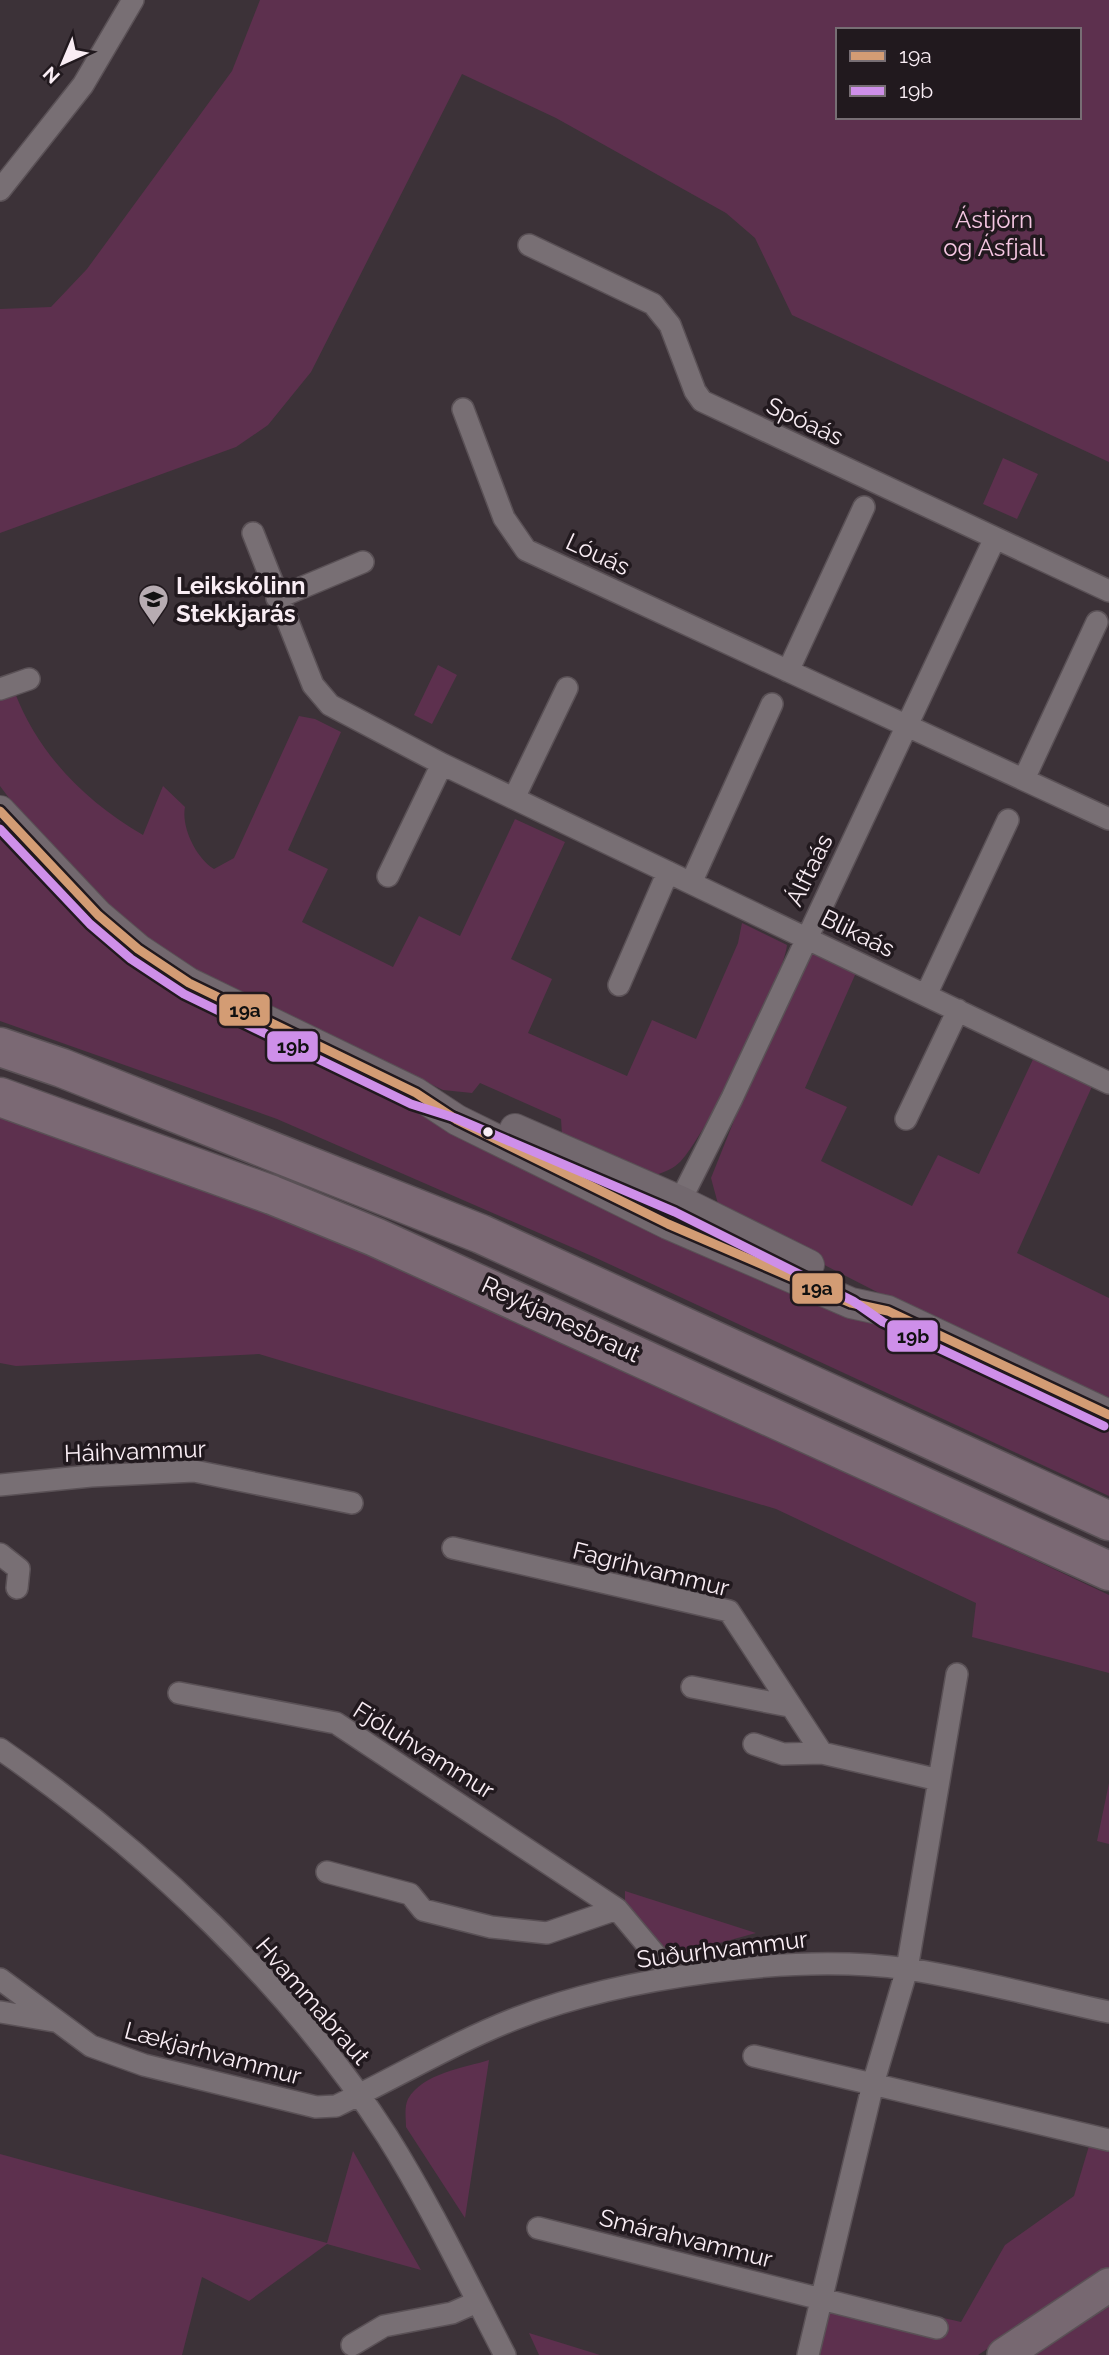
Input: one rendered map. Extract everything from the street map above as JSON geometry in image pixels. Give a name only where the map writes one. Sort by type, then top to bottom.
[{"type":"highway","name":"Reykjanesbraut","points":[[0,1047],[62,1068],[481,1234],[1109,1521]]},
{"type":"highway","name":"Reykjanesbraut","points":[[0,1097],[272,1195],[375,1237],[1109,1571]]},
{"type":"main road","points":[[1004,2355],[1109,2285]]},
{"type":"street","points":[[0,190],[83,85],[133,0]]},
{"type":"street","name":"Spóaás","points":[[530,245],[653,304],[670,325],[695,391],[702,401],[1109,591]]},
{"type":"street","name":"Lóuás","points":[[463,409],[504,518],[514,537],[526,550],[1109,819]]},
{"type":"street","points":[[788,671],[864,507]]},
{"type":"street","name":"Blikaás","points":[[253,534],[313,685],[330,705],[442,764],[806,938],[958,1010],[1106,1074]]},
{"type":"street","name":"Álftaás","points":[[674,1213],[732,1098],[995,538]]},
{"type":"street","points":[[277,598],[363,562]]},
{"type":"street","points":[[1024,779],[1097,622]]},
{"type":"street","points":[[0,690],[29,678]]},
{"type":"street","points":[[514,798],[567,688]]},
{"type":"street","points":[[691,883],[772,704]]},
{"type":"street","points":[[388,876],[442,764]]},
{"type":"street","points":[[0,811],[98,915],[138,949],[189,983],[416,1093],[480,1114],[674,1213],[859,1290],[888,1311],[1109,1415]]},
{"type":"street","points":[[926,995],[1008,820]]},
{"type":"street","points":[[619,985],[668,872]]},
{"type":"street","points":[[906,1119],[958,1010]]},
{"type":"street","name":"Háihvammur","points":[[0,1485],[91,1476],[194,1471],[352,1503]]},
{"type":"street","name":"Fagrihvammur","points":[[453,1548],[729,1611],[822,1753]]},
{"type":"street","points":[[0,1554],[19,1569],[17,1588]]},
{"type":"street","points":[[808,2355],[873,2084],[906,1969],[957,1674]]},
{"type":"street","points":[[692,1687],[789,1706]]},
{"type":"street","name":"Fjóluhvammur","points":[[178,1693],[336,1723],[617,1909],[674,1977]]},
{"type":"street","points":[[754,1744],[783,1754],[822,1753],[939,1780]]},
{"type":"street","name":"Hvammabraut","points":[[0,1749],[93,1816],[174,1890],[292,2011],[359,2095],[396,2151],[505,2355]]},
{"type":"street","points":[[327,1872],[410,1894],[422,1910],[502,1928],[547,1933],[617,1909]]},
{"type":"street","name":"Suðurhvammur","points":[[359,2095],[518,2017],[583,1998],[674,1977],[817,1963],[906,1969],[1109,2012]]},
{"type":"street","name":"Lækjarhvammur","points":[[0,1979],[91,2046],[144,2065],[316,2107],[336,2106],[359,2095]]},
{"type":"street","name":"Lækjarhvammur","points":[[1,2011],[60,2022]]},
{"type":"street","points":[[754,2056],[1109,2140]]},
{"type":"street","name":"Smárahvammur","points":[[538,2228],[937,2328]]},
{"type":"street","points":[[352,2345],[384,2326],[452,2313],[477,2302]]},
{"type":"green space","name":"Ástjörn og Ásfjall","points":[[260,0],[1109,0],[1109,462],[792,315],[755,238],[726,213],[556,118],[462,74],[311,372],[268,425],[236,447],[0,533],[0,309],[51,307],[87,269],[232,71]]},
{"type":"green space","points":[[1003,458],[1038,474],[1017,519],[983,504]]},
{"type":"green space","points":[[438,665],[457,675],[432,724],[414,715]]},
{"type":"green space","points":[[15,693],[37,737],[51,756],[102,808],[143,835],[163,786],[185,807],[185,824],[191,841],[201,857],[214,869],[234,858],[299,716],[315,719],[341,732],[288,850],[328,869],[302,922],[393,967],[419,916],[460,936],[515,819],[565,842],[511,959],[552,979],[528,1033],[627,1076],[652,1020],[696,1039],[738,943],[742,923],[787,945],[758,1022],[693,1146],[675,1166],[653,1176],[562,1135],[561,1119],[480,1083],[472,1093],[443,1090],[171,959],[54,858],[0,786],[0,698]]},
{"type":"green space","points":[[0,833],[112,947],[149,975],[211,1012],[1109,1430],[1109,1496],[594,1257],[277,1119],[0,1021]]},
{"type":"green space","points":[[811,951],[859,966],[805,1088],[847,1107],[821,1161],[912,1206],[938,1155],[979,1174],[1036,1053],[1094,1082],[1017,1253],[1109,1298],[1109,1401],[877,1292],[729,1216],[718,1204],[711,1178],[743,1098]]},
{"type":"green space","points":[[0,1116],[267,1211],[602,1357],[1109,1595],[1109,1673],[972,1637],[976,1603],[776,1509],[259,1354],[16,1366],[0,1363]]},
{"type":"green space","points":[[1109,1783],[1109,1844],[1097,1841]]},
{"type":"green space","points":[[625,1891],[756,1933],[672,1956],[625,1903]]},
{"type":"green space","points":[[489,2060],[465,2218],[406,2127],[406,2105],[415,2090],[434,2077]]},
{"type":"green space","points":[[1092,2136],[1109,2137],[1109,2268],[978,2355],[813,2355],[831,2292],[961,2322],[1005,2245],[1074,2196]]},
{"type":"green space","points":[[353,2151],[421,2270],[327,2244],[249,2301],[202,2277],[182,2355],[0,2355],[0,2154],[327,2243]]},
{"type":"green space","points":[[1109,2303],[1109,2355],[1029,2355]]},
{"type":"green space","points":[[529,2333],[600,2355],[539,2355]]},
{"type":"transit line","name":"19a","points":[[0,811],[98,915],[138,949],[189,983],[416,1093],[457,1120],[668,1224],[851,1303],[888,1311],[1109,1415]]},
{"type":"transit line","name":"19b","points":[[0,829],[90,924],[131,959],[184,994],[411,1104],[455,1118],[675,1212],[853,1301],[883,1322],[1104,1426]]},
{"type":"place","name":"Leikskólinn Stekkjarás","points":[[153,626]]}]
